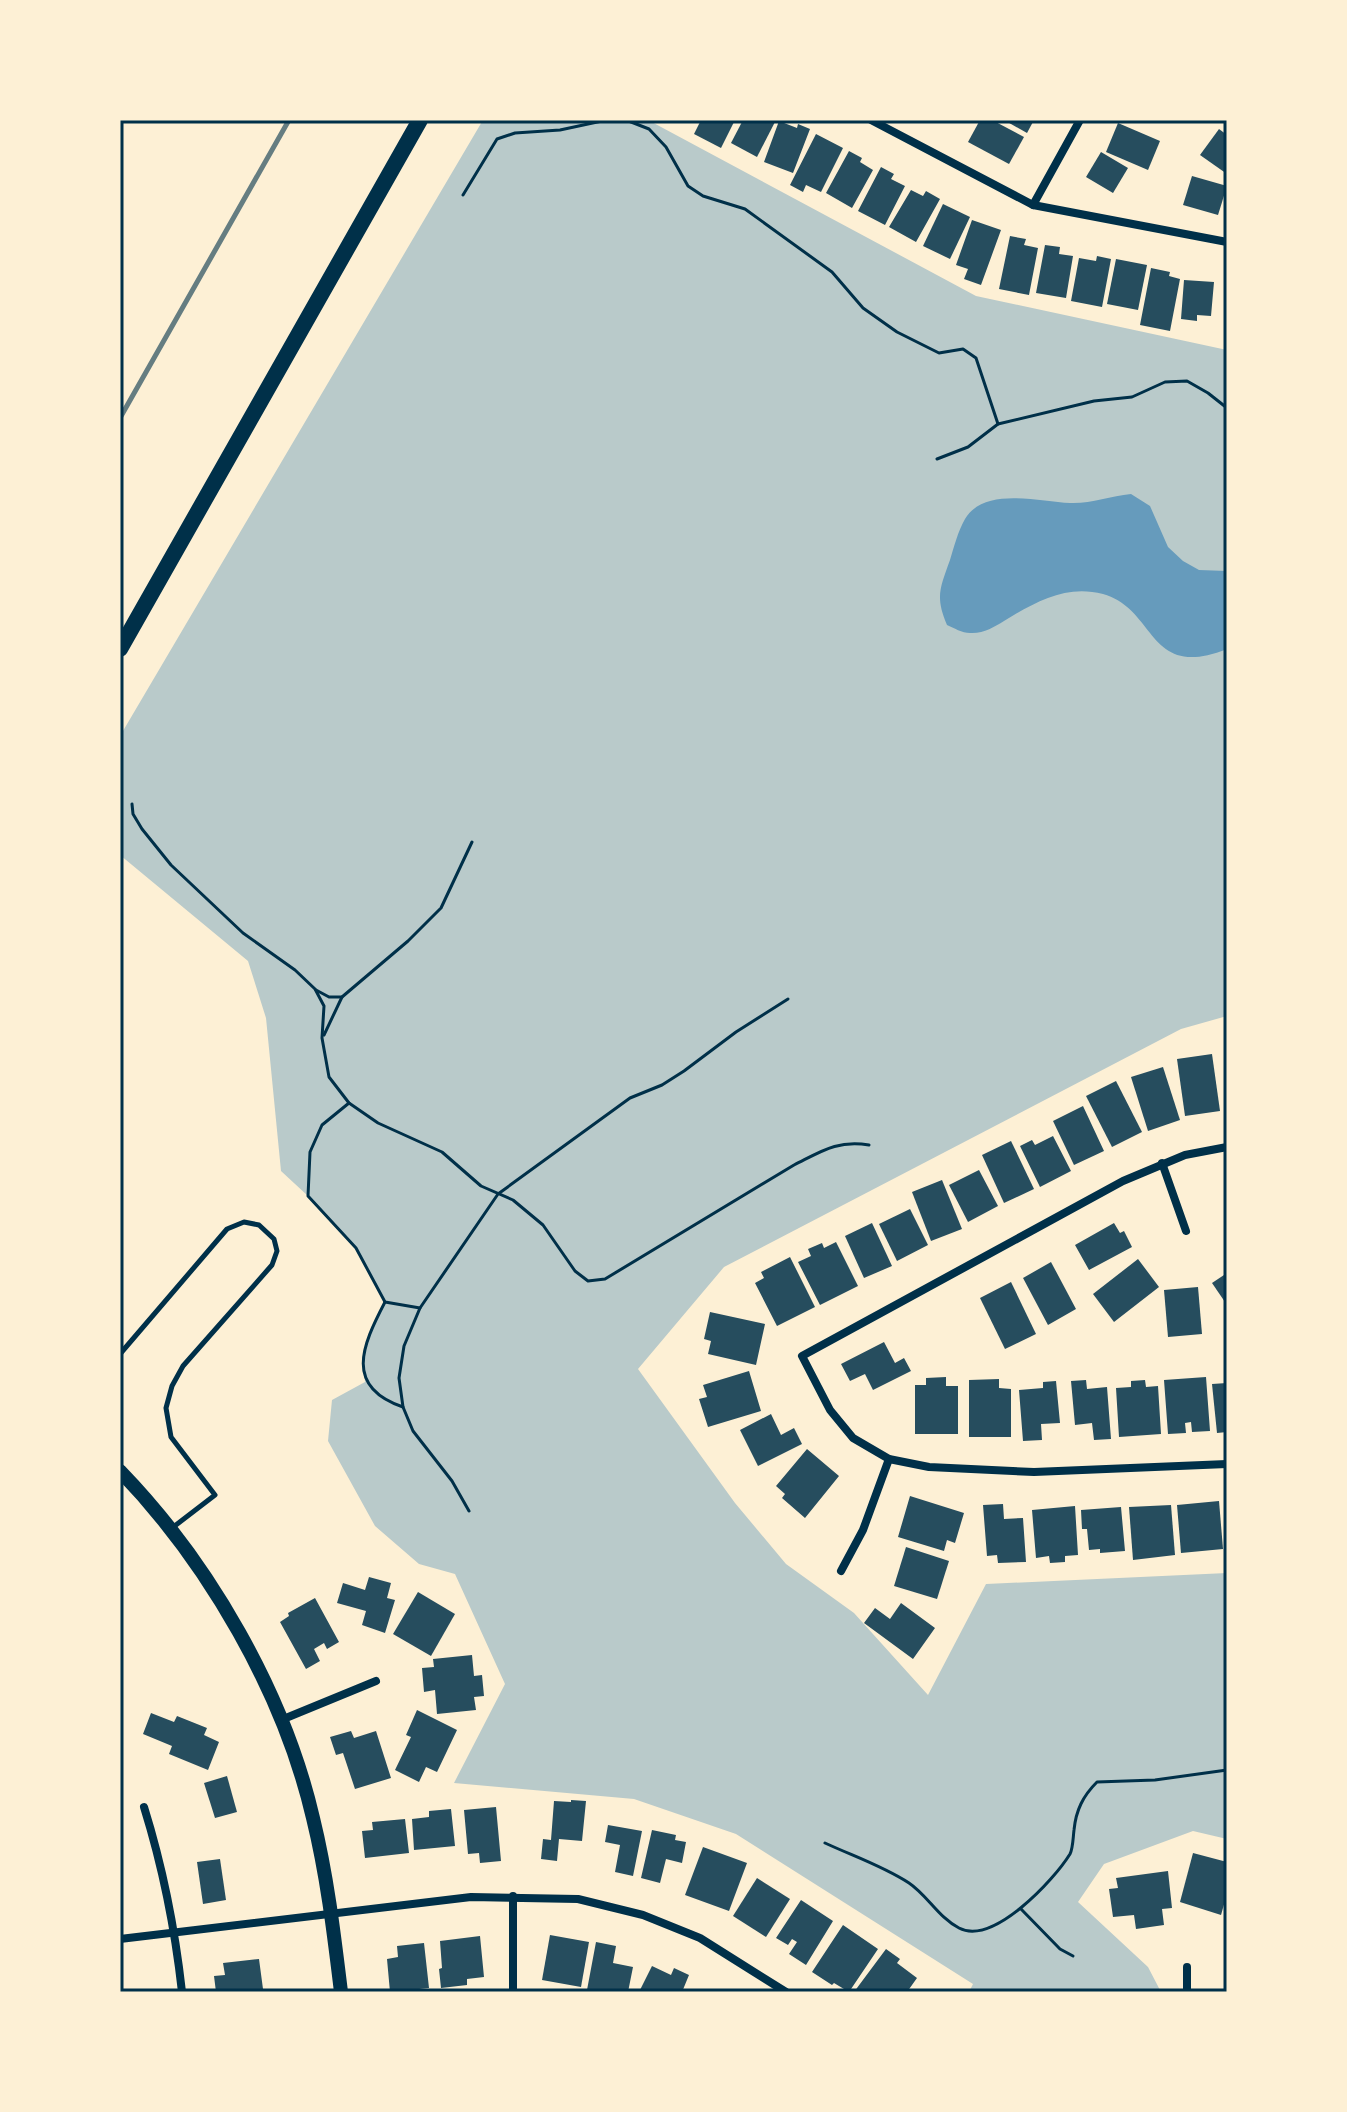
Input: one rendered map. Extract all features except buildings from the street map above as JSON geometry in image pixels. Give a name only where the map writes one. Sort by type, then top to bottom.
[{"type":"main road","points":[[120,649],[420,120]]},
{"type":"street","points":[[871,120],[1033,205],[1227,242]]},
{"type":"street","points":[[1033,205],[1080,120]]},
{"type":"street","points":[[1227,1147],[1185,1155],[1123,1181],[802,1356],[830,1410],[853,1438],[889,1459],[929,1467],[1034,1472],[1227,1464]]},
{"type":"street","points":[[1162,1163],[1186,1231]]},
{"type":"street","points":[[841,1571],[863,1530],[889,1459]]},
{"type":"street","points":[[120,1471],[171,1528],[199,1567],[245,1642],[281,1720],[313,1816],[332,1914],[341,1992]]},
{"type":"street","points":[[281,1720],[376,1681]]},
{"type":"street","points":[[144,1807],[162,1865],[182,1992]]},
{"type":"street","points":[[513,1896],[513,1992]]},
{"type":"street","points":[[120,1939],[471,1897],[578,1899],[643,1915],[700,1938],[786,1992]]},
{"type":"street","points":[[1187,1967],[1187,1992]]},
{"type":"lane","points":[[120,1354],[227,1229],[244,1222],[259,1225],[274,1239],[277,1251],[272,1265],[183,1366],[172,1386],[166,1408],[171,1437],[215,1495],[171,1528]]},
{"type":"path","points":[[463,195],[497,139],[515,133],[560,130],[602,121],[625,120],[649,129],[666,147],[688,186],[703,196],[745,209],[832,272],[863,308],[897,332],[939,353],[963,349],[976,358],[998,424]]},
{"type":"path","points":[[937,459],[968,447],[998,424],[1094,401],[1132,397],[1165,382],[1187,381],[1227,408]]},
{"type":"path","points":[[132,804],[133,814],[142,829],[171,865],[243,933],[295,970],[315,989],[329,997],[342,997]]},
{"type":"path","points":[[322,1038],[342,997],[408,941],[441,908],[472,842]]},
{"type":"path","points":[[315,989],[324,1006],[322,1038],[329,1077],[349,1103],[378,1123],[442,1152],[481,1186],[513,1200],[543,1225],[575,1271],[588,1281],[605,1279],[824,1149],[850,1142],[869,1145]]},
{"type":"path","points":[[469,1511],[452,1481],[413,1431],[403,1407],[399,1378],[404,1346],[420,1308],[498,1194],[630,1098],[662,1085],[788,999]]},
{"type":"path","points":[[349,1103],[322,1125],[310,1152],[308,1196],[356,1248],[385,1302]]},
{"type":"path","points":[[385,1302],[420,1308]]},
{"type":"path","points":[[385,1302],[371,1328],[363,1359],[365,1382],[382,1400],[403,1407]]},
{"type":"path","points":[[825,1843],[913,1886],[960,1929],[976,1931],[993,1926],[1021,1909],[1071,1852],[1074,1823],[1083,1796],[1097,1782],[1155,1780],[1227,1770]]},
{"type":"path","points":[[1021,1909],[1060,1949],[1073,1956]]},
{"type":"shaded area","points":[[483,120],[648,120],[976,296],[1227,350],[1227,1016],[1181,1029],[724,1267],[638,1369],[735,1503],[786,1564],[854,1613],[928,1695],[986,1584],[1227,1573],[1227,1839],[1193,1831],[1104,1864],[1078,1902],[1148,1967],[1161,1992],[969,1992],[973,1984],[736,1834],[634,1799],[454,1783],[505,1684],[455,1574],[419,1564],[375,1526],[328,1441],[332,1400],[365,1382],[368,1340],[385,1302],[356,1248],[281,1171],[266,1018],[248,961],[120,855],[120,736]]},
{"type":"water","points":[[1131,494],[1150,506],[1168,547],[1183,561],[1199,570],[1227,571],[1227,649],[1201,656],[1181,656],[1167,650],[1121,602],[1089,592],[1076,591],[1051,597],[979,632],[964,632],[947,625],[941,607],[941,585],[960,529],[974,509],[985,502],[999,499],[1078,503]]},
{"type":"railway","points":[[120,418],[289,120]]}]
